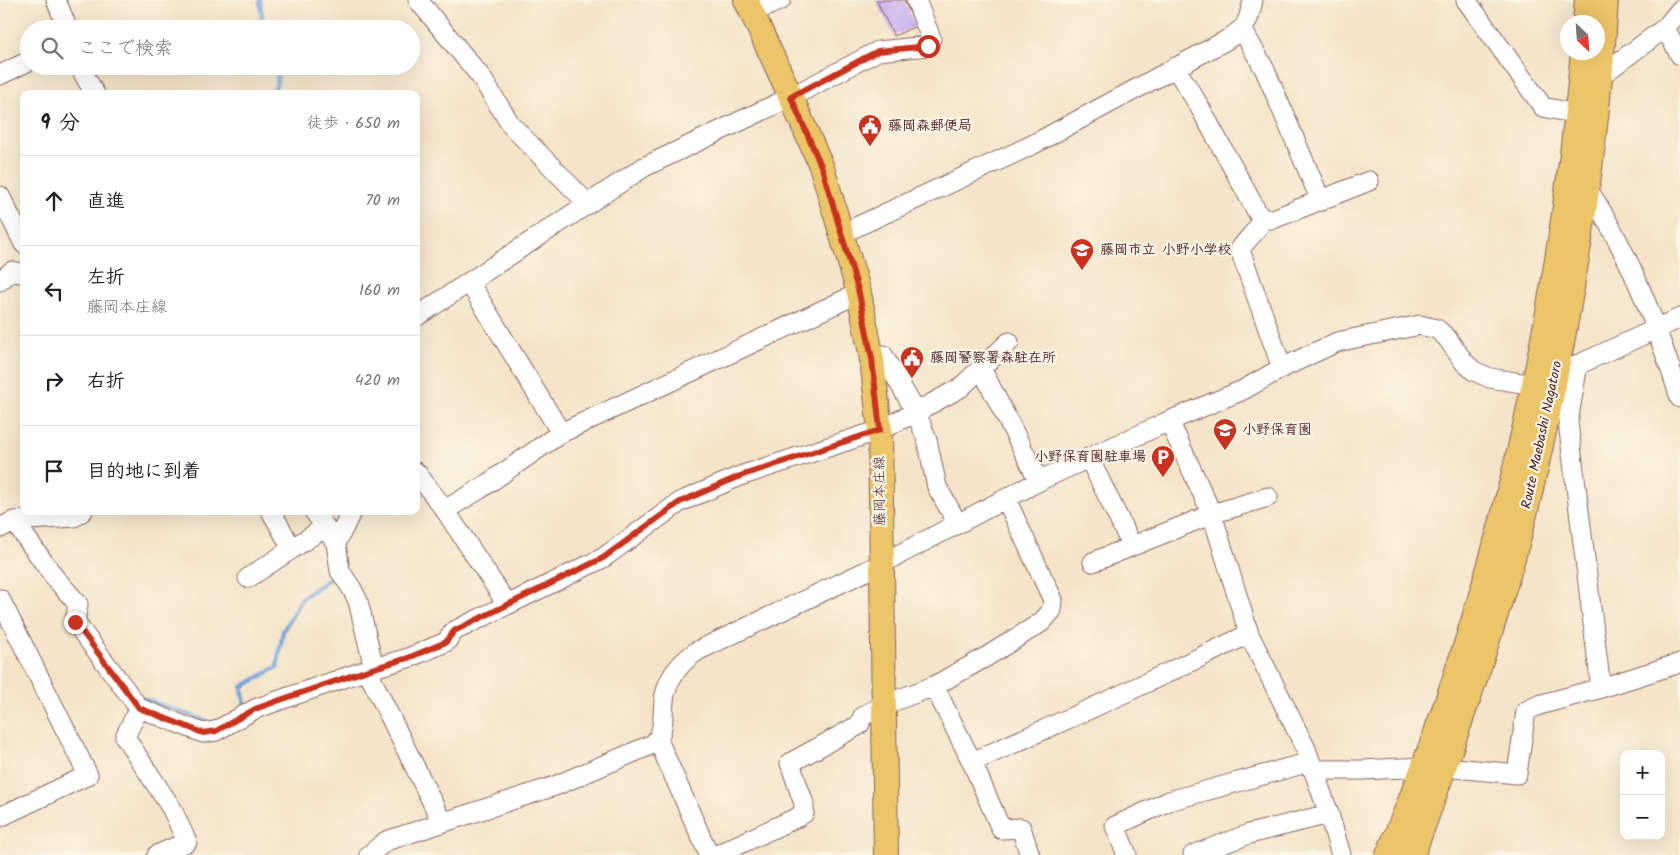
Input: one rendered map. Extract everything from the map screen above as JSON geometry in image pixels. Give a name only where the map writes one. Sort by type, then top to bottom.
[{"type":"main road","points":[[1586,15],[1587,0]]},
{"type":"main road","name":"Route Maebashi Nagatoro","points":[[1388,855],[1410,803],[1434,767],[1494,622],[1527,504],[1556,374],[1580,241],[1600,76],[1606,0]]},
{"type":"main road","name":"藤岡本庄線","points":[[749,7],[822,168],[859,293],[871,354],[880,430],[886,855]]},
{"type":"main road","name":"Route Maebashi Nagatoro","points":[[1412,855],[1434,767],[1508,499],[1534,385],[1557,261],[1577,114],[1582,60]]},
{"type":"street","points":[[56,0],[64,20]]},
{"type":"street","points":[[418,0],[481,77],[511,125],[588,203]]},
{"type":"street","points":[[749,7],[781,0]]},
{"type":"street","points":[[420,314],[644,166],[791,97],[878,51],[928,46],[931,38],[916,0]]},
{"type":"street","points":[[842,234],[1032,145],[1223,42],[1248,23],[1253,0]]},
{"type":"street","points":[[1466,0],[1543,106],[1577,114]]},
{"type":"street","points":[[1600,76],[1665,28],[1680,10]]},
{"type":"street","points":[[1665,28],[1680,55]]},
{"type":"street","points":[[1242,29],[1265,70],[1321,201]]},
{"type":"street","points":[[0,75],[20,65]]},
{"type":"street","points":[[1175,67],[1198,104],[1261,219],[1260,226],[1243,244],[1240,250],[1282,368]]},
{"type":"street","points":[[84,75],[93,90]]},
{"type":"street","points":[[1261,219],[1273,219],[1369,181]]},
{"type":"street","points":[[1587,188],[1606,216],[1627,257],[1680,398]]},
{"type":"street","points":[[0,196],[20,236]]},
{"type":"street","points":[[0,281],[12,271],[20,273]]},
{"type":"street","points":[[469,282],[561,432]]},
{"type":"street","points":[[445,510],[480,489],[561,432],[859,293]]},
{"type":"street","points":[[369,855],[390,848],[442,822],[555,786],[635,753],[658,740],[662,731],[665,693],[670,680],[680,664],[697,651],[881,564],[1039,481],[1243,390],[1282,368],[1337,342],[1420,325],[1437,329],[1447,338],[1464,362],[1474,371],[1490,378],[1534,385],[1680,318]]},
{"type":"street","points":[[7,524],[78,604],[75,622],[139,708],[203,733],[216,731],[255,709],[408,658],[446,642],[454,631],[603,558],[680,502],[740,476],[880,430],[960,388],[1009,342]]},
{"type":"street","points":[[871,354],[884,355],[916,412],[927,440],[937,487],[958,524]]},
{"type":"street","points":[[1578,364],[1568,422],[1601,688]]},
{"type":"street","points":[[981,368],[1039,481]]},
{"type":"street","points":[[1169,422],[1212,514],[1249,634],[1306,749],[1341,855]]},
{"type":"street","points":[[1089,458],[1132,546]]},
{"type":"street","points":[[420,477],[445,510],[507,604]]},
{"type":"street","points":[[1093,562],[1212,514],[1268,497]]},
{"type":"street","points":[[716,855],[798,818],[804,813],[804,804],[790,763],[859,724],[863,716],[884,705],[934,686],[986,658],[1042,622],[1052,610],[1053,600],[1006,498]]},
{"type":"street","points":[[7,524],[74,517],[77,515]]},
{"type":"street","points":[[273,515],[292,549]]},
{"type":"street","points":[[317,515],[336,543],[340,571],[358,601],[371,669],[442,822]]},
{"type":"street","points":[[336,543],[350,515]]},
{"type":"street","points":[[248,578],[325,527]]},
{"type":"street","points":[[0,598],[88,775],[0,817]]},
{"type":"street","points":[[972,762],[1112,699],[1249,634]]},
{"type":"street","points":[[1127,855],[1115,826],[1169,801],[1311,766],[1362,770],[1434,767],[1518,774],[1526,711],[1540,705],[1680,663]]},
{"type":"street","points":[[934,686],[972,762],[1001,829],[1021,828],[1030,855]]},
{"type":"street","points":[[139,708],[125,737],[172,809],[187,842],[158,855]]},
{"type":"street","points":[[658,740],[709,855]]},
{"type":"street","points":[[1194,855],[1249,834],[1329,814]]},
{"type":"building","points":[[876,0],[904,0],[916,26],[894,36]]},
{"type":"waterway","points":[[260,0],[262,20]]},
{"type":"waterway","points":[[274,90],[277,75]]},
{"type":"waterway","points":[[243,707],[245,706],[242,687],[277,667],[283,631],[302,598],[330,578],[335,571]]},
{"type":"waterway","points":[[141,698],[215,724]]},
{"type":"place","name":"藤岡森郵便局","points":[[870,147]]},
{"type":"place","name":"藤岡市立 小野小学校","points":[[1082,271]]},
{"type":"place","name":"藤岡警察署森駐在所","points":[[912,379]]},
{"type":"place","name":"小野保育園","points":[[1225,451]]},
{"type":"place","name":"小野保育園駐車場","points":[[1163,478]]},
{"type":"route","points":[[75,622],[139,708],[203,733],[216,731],[255,709],[408,658],[446,642],[454,631],[603,558],[680,502],[740,476],[880,430],[872,359],[859,293],[822,168],[791,97],[878,51],[928,46]]}]
